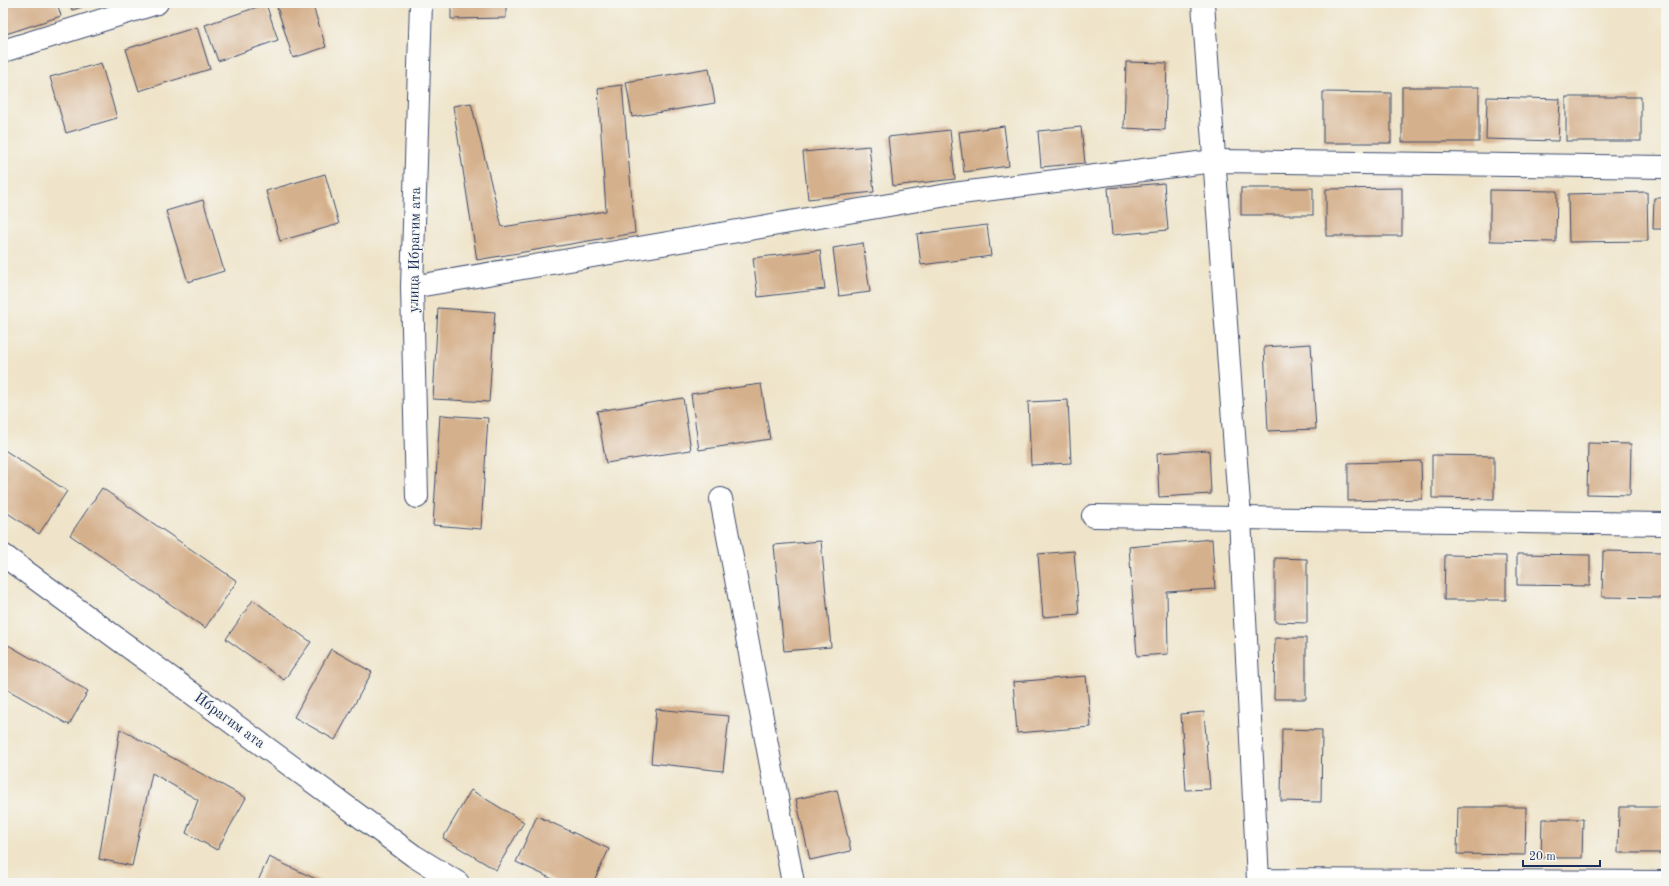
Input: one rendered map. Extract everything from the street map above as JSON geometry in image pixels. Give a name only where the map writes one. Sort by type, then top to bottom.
[{"type":"street","points":[[3,52],[157,3]]},
{"type":"street","name":"улица Ибрагим ата","points":[[417,497],[412,287],[421,3]]},
{"type":"street","points":[[1203,3],[1240,518],[1258,880],[1666,882]]},
{"type":"street","points":[[412,287],[953,194],[1214,161],[1666,167]]},
{"type":"street","points":[[721,499],[793,883]]},
{"type":"street","points":[[1093,516],[1666,524]]},
{"type":"street","name":"Ибрагим ата","points":[[3,555],[414,856],[458,883]]},
{"type":"building","points":[[3,3],[57,3],[61,16],[3,35]]},
{"type":"building","points":[[70,3],[95,3],[72,10]]},
{"type":"building","points":[[312,3],[326,47],[293,58],[276,4]]},
{"type":"building","points":[[451,3],[506,3],[506,18],[451,19]]},
{"type":"building","points":[[266,4],[278,40],[218,61],[205,25]]},
{"type":"building","points":[[197,27],[210,69],[139,91],[126,49]]},
{"type":"building","points":[[1126,62],[1167,63],[1165,130],[1124,128]]},
{"type":"building","points":[[101,63],[117,118],[66,133],[50,77]]},
{"type":"building","points":[[709,68],[715,103],[632,117],[626,82]]},
{"type":"building","points":[[622,85],[635,233],[477,260],[453,106],[471,103],[502,227],[606,211],[598,88]]},
{"type":"building","points":[[1402,87],[1479,87],[1479,142],[1402,142]]},
{"type":"building","points":[[1323,92],[1391,93],[1391,143],[1323,143]]},
{"type":"building","points":[[1487,97],[1560,99],[1558,141],[1486,139]]},
{"type":"building","points":[[1566,97],[1641,97],[1641,141],[1566,141]]},
{"type":"building","points":[[1004,126],[1009,166],[964,172],[959,132]]},
{"type":"building","points":[[1081,127],[1085,163],[1041,167],[1038,131]]},
{"type":"building","points":[[950,130],[955,179],[893,186],[888,137]]},
{"type":"building","points":[[869,146],[874,192],[808,199],[803,152]]},
{"type":"building","points":[[325,174],[339,224],[280,241],[266,191]]},
{"type":"building","points":[[1164,183],[1168,230],[1112,235],[1108,188]]},
{"type":"building","points":[[1241,188],[1313,188],[1313,215],[1241,215]]},
{"type":"building","points":[[1402,188],[1402,236],[1326,236],[1326,189]]},
{"type":"building","points":[[1490,190],[1557,191],[1556,242],[1490,241]]},
{"type":"building","points":[[1647,192],[1648,241],[1569,242],[1568,194]]},
{"type":"building","points":[[1654,198],[1666,198],[1666,229],[1653,229]]},
{"type":"building","points":[[203,200],[224,271],[188,282],[166,211]]},
{"type":"building","points":[[987,225],[991,256],[921,265],[917,234]]},
{"type":"building","points":[[863,243],[870,292],[839,296],[833,248]]},
{"type":"building","points":[[820,250],[825,289],[758,297],[753,258]]},
{"type":"building","points":[[438,308],[495,312],[489,402],[433,399]]},
{"type":"building","points":[[1311,344],[1316,429],[1268,431],[1264,347]]},
{"type":"building","points":[[761,384],[770,439],[699,450],[691,394]]},
{"type":"building","points":[[683,398],[691,450],[606,463],[597,411]]},
{"type":"building","points":[[1068,400],[1071,463],[1031,465],[1028,402]]},
{"type":"building","points":[[440,415],[488,418],[481,529],[433,525]]},
{"type":"building","points":[[1588,443],[1631,444],[1630,495],[1587,494]]},
{"type":"building","points":[[3,449],[67,491],[39,534],[3,510]]},
{"type":"building","points":[[1209,450],[1211,494],[1159,497],[1157,453]]},
{"type":"building","points":[[1432,455],[1494,456],[1494,499],[1432,498]]},
{"type":"building","points":[[1421,461],[1422,499],[1348,501],[1348,463]]},
{"type":"building","points":[[102,488],[237,581],[205,628],[70,535]]},
{"type":"building","points":[[1212,539],[1215,589],[1167,592],[1168,654],[1137,656],[1129,547]]},
{"type":"building","points":[[821,541],[831,647],[784,651],[774,545]]},
{"type":"building","points":[[1074,551],[1079,614],[1043,617],[1038,554]]},
{"type":"building","points":[[1603,551],[1666,552],[1666,598],[1602,597]]},
{"type":"building","points":[[1517,554],[1590,555],[1590,586],[1517,585]]},
{"type":"building","points":[[1445,555],[1506,556],[1506,600],[1444,600]]},
{"type":"building","points":[[1275,558],[1307,559],[1307,623],[1275,622]]},
{"type":"building","points":[[253,600],[311,642],[284,680],[226,639]]},
{"type":"building","points":[[1275,638],[1306,638],[1306,699],[1274,699]]},
{"type":"building","points":[[3,642],[88,691],[69,725],[3,687]]},
{"type":"building","points":[[331,649],[372,672],[335,740],[294,717]]},
{"type":"building","points":[[1086,676],[1091,727],[1017,733],[1013,682]]},
{"type":"building","points":[[656,709],[729,716],[723,771],[651,763]]},
{"type":"building","points":[[1204,712],[1210,789],[1186,790],[1181,714]]},
{"type":"building","points":[[120,729],[246,798],[217,850],[186,833],[198,800],[152,773],[132,866],[99,859]]},
{"type":"building","points":[[1282,729],[1322,730],[1321,802],[1281,801]]},
{"type":"building","points":[[471,790],[524,822],[496,870],[443,838]]},
{"type":"building","points":[[837,790],[851,851],[810,860],[796,799]]},
{"type":"building","points":[[1458,807],[1526,807],[1525,855],[1457,854]]},
{"type":"building","points":[[1619,807],[1666,807],[1666,853],[1618,853]]},
{"type":"building","points":[[537,816],[609,849],[593,883],[561,883],[516,862]]},
{"type":"building","points":[[1542,819],[1583,819],[1582,858],[1541,858]]},
{"type":"building","points":[[269,857],[322,882],[322,883],[257,883]]}]
